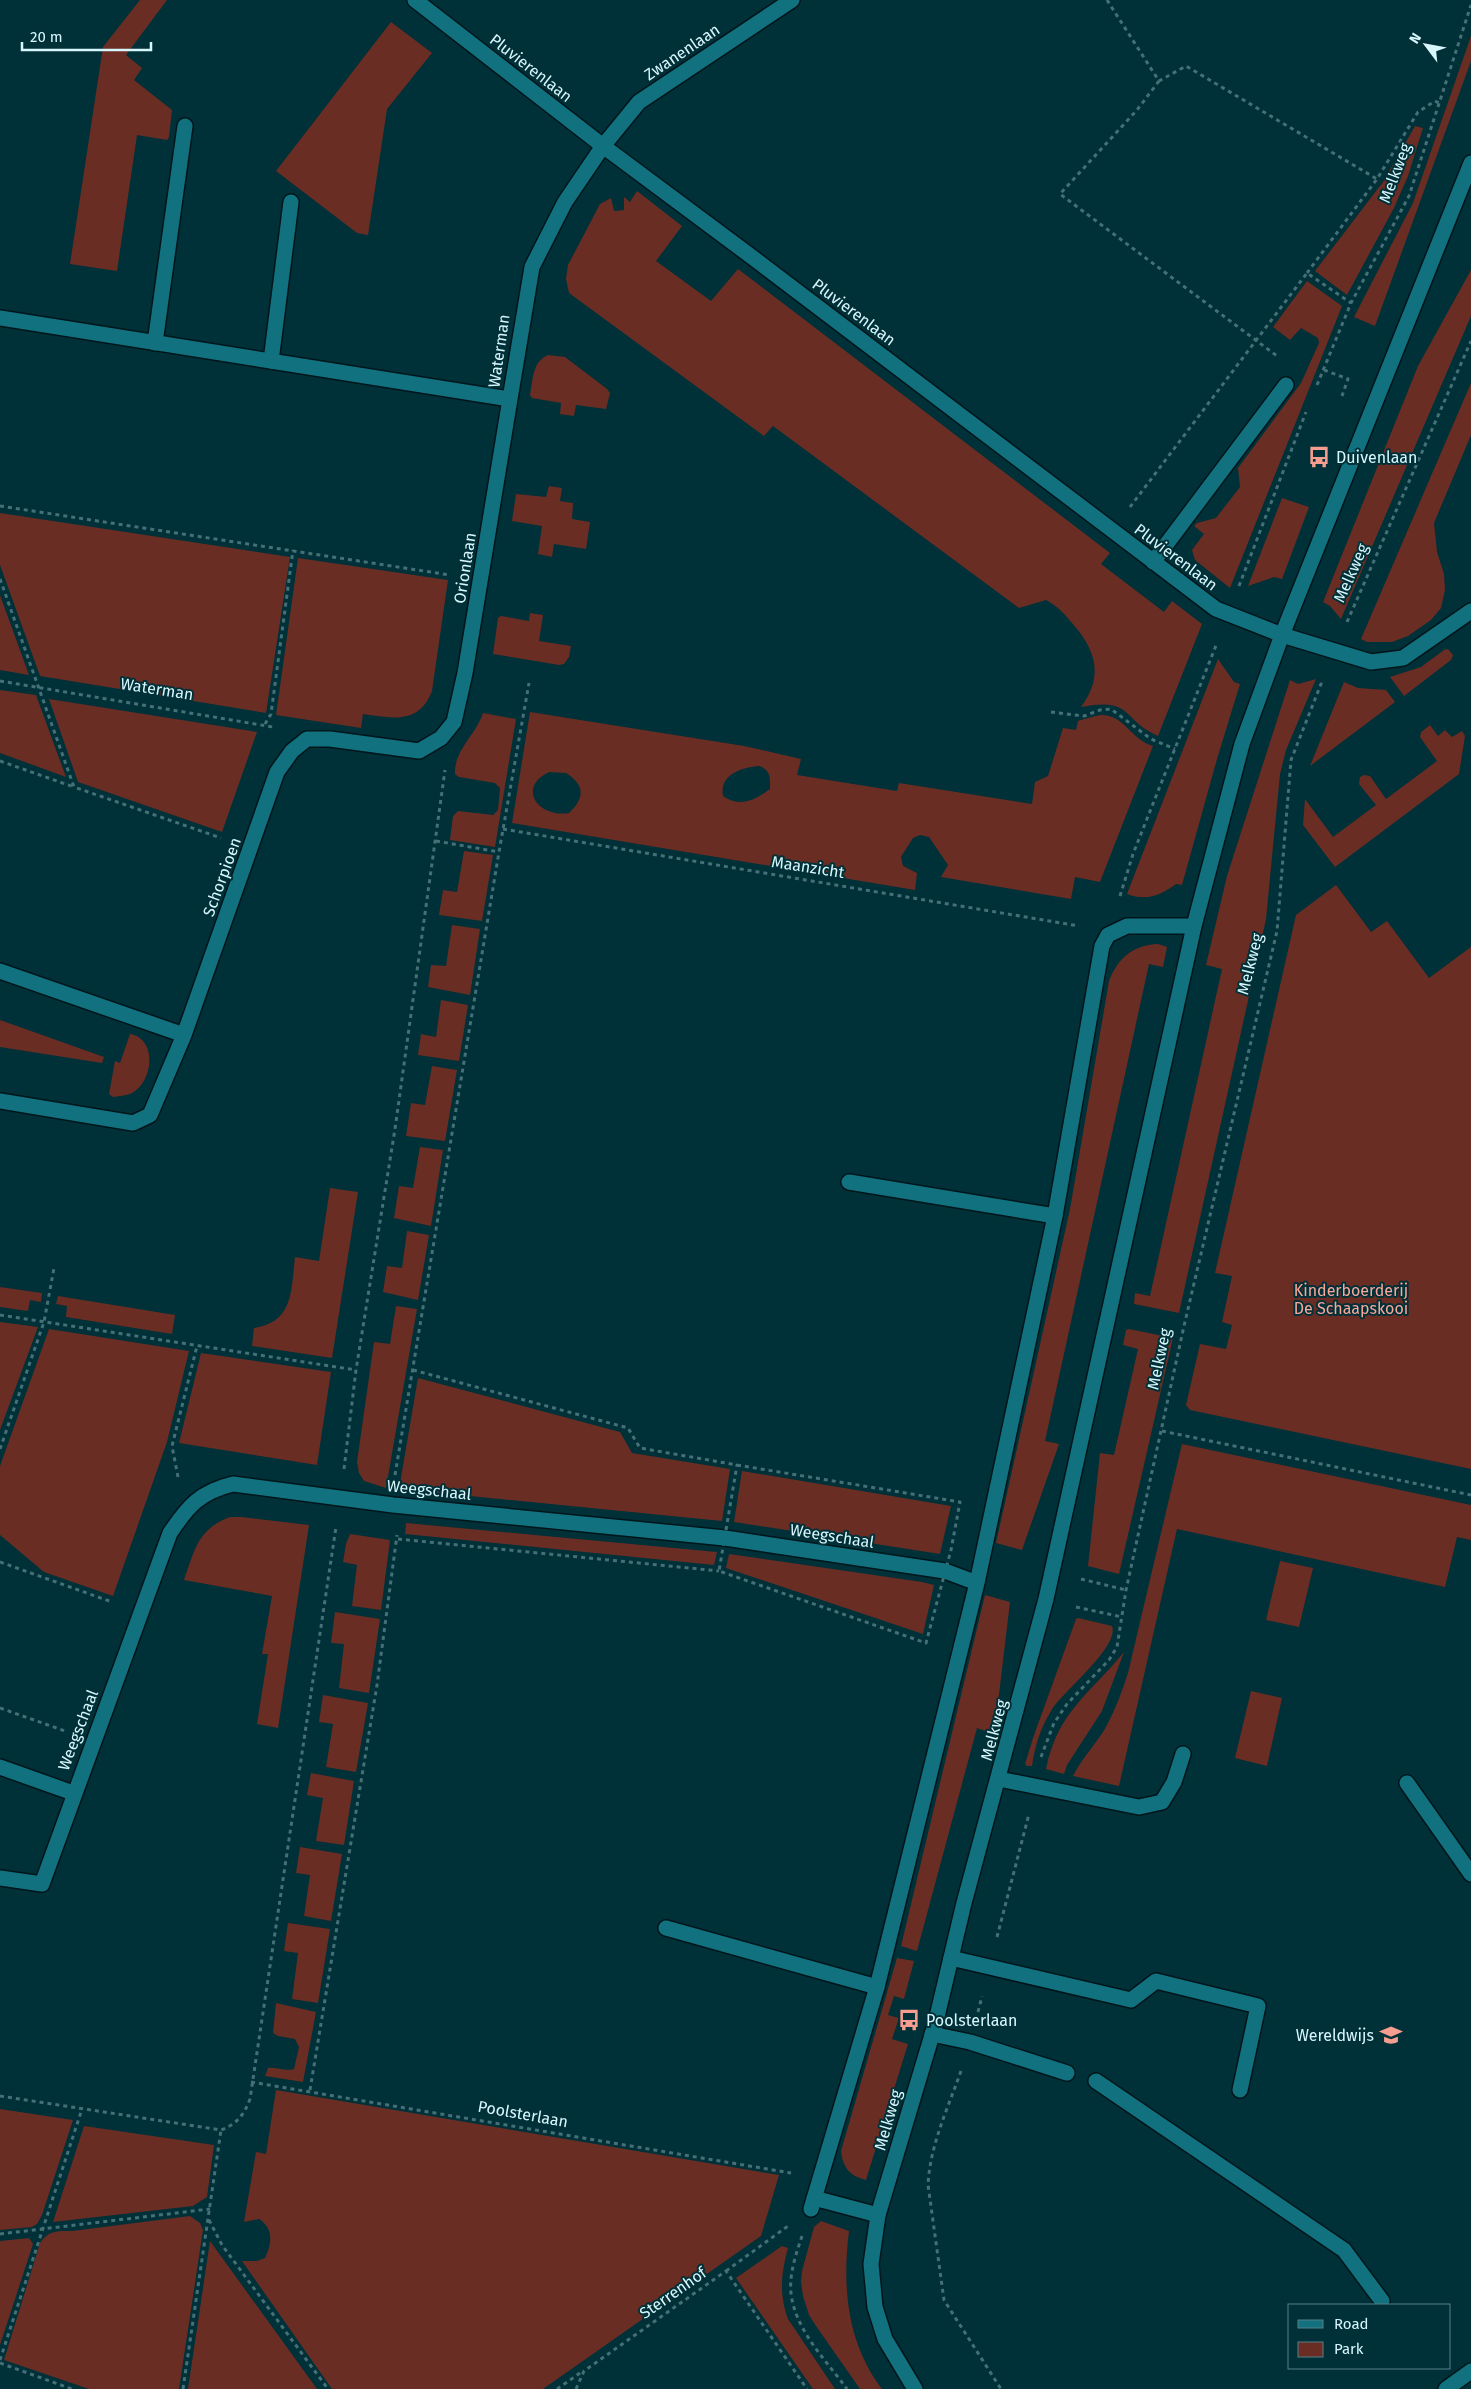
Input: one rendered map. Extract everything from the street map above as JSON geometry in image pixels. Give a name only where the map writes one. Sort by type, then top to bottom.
[{"type":"street","name":"Pluvierenlaan","points":[[414,0],[603,146],[1216,609],[1282,635],[1370,662],[1402,658],[1471,611]]},
{"type":"street","name":"Zwanenlaan","points":[[603,146],[639,102],[792,0]]},
{"type":"street","points":[[155,343],[185,126]]},
{"type":"street","name":"Waterman","points":[[0,318],[510,399],[522,313],[532,267],[566,202],[603,146]]},
{"type":"street","name":"Melkweg","points":[[915,2389],[885,2339],[875,2307],[871,2264],[878,2215],[932,2034],[1046,1599],[1194,926],[1242,744],[1282,635],[1471,162]]},
{"type":"street","points":[[271,361],[291,202]]},
{"type":"street","points":[[1153,562],[1286,385]]},
{"type":"street","name":"Orionlaan","points":[[307,739],[330,739],[419,750],[441,738],[454,722],[465,673],[510,399]]},
{"type":"street","name":"Schorpioen","points":[[0,1101],[133,1123],[150,1115],[184,1035],[277,772],[292,751],[307,739]]},
{"type":"street","points":[[878,2215],[812,2204],[877,1987],[977,1583],[1055,1216],[1102,946],[1108,935],[1127,926],[1194,926]]},
{"type":"street","points":[[0,971],[184,1035]]},
{"type":"street","points":[[849,1182],[1055,1216]]},
{"type":"street","name":"Weegschaal","points":[[0,1878],[42,1884],[73,1793],[170,1533],[184,1512],[199,1498],[214,1489],[233,1484],[392,1505],[725,1538],[945,1571],[977,1583]]},
{"type":"street","points":[[999,1779],[1139,1807],[1162,1802],[1174,1782],[1183,1754]]},
{"type":"street","name":"Weegschaal","points":[[0,1767],[73,1793]]},
{"type":"street","points":[[1407,1783],[1471,1874]]},
{"type":"street","points":[[666,1928],[877,1987]]},
{"type":"street","points":[[951,1958],[1131,2000],[1156,1981],[1258,2006],[1240,2090]]},
{"type":"street","points":[[932,2034],[970,2042],[1067,2073]]},
{"type":"street","points":[[1096,2081],[1344,2250],[1382,2301]]},
{"type":"street","points":[[1446,2389],[1471,2371]]},
{"type":"path","points":[[1107,0],[1159,81]]},
{"type":"path","name":"Melkweg","points":[[1314,392],[1351,303],[1409,196],[1471,4]]},
{"type":"path","points":[[1286,385],[1289,364],[1255,341],[1060,194],[1137,110],[1159,81],[1186,66],[1377,179]]},
{"type":"path","points":[[1112,531],[1377,179],[1418,112],[1435,102],[1439,103]]},
{"type":"path","points":[[1307,273],[1351,303]]},
{"type":"path","name":"Melkweg","points":[[1122,1618],[1184,1326],[1277,931],[1291,760],[1334,652],[1471,341]]},
{"type":"path","points":[[1324,370],[1348,379],[1339,405]]},
{"type":"path","points":[[1108,935],[1132,854],[1228,615],[1308,407]]},
{"type":"path","points":[[0,506],[481,580]]},
{"type":"path","points":[[266,724],[271,714],[293,550]]},
{"type":"path","points":[[0,579],[74,787]]},
{"type":"path","name":"Waterman","points":[[0,681],[266,724],[307,739]]},
{"type":"path","points":[[310,2090],[377,1685],[398,1540],[392,1505],[393,1488],[498,852],[529,683]]},
{"type":"path","points":[[1051,712],[1084,716],[1100,710],[1112,710],[1151,739],[1175,749]]},
{"type":"path","points":[[441,738],[446,772],[436,841],[498,852]]},
{"type":"path","points":[[0,761],[251,849]]},
{"type":"path","name":"Maanzicht","points":[[503,829],[1068,923],[1108,935]]},
{"type":"path","points":[[0,1449],[44,1322],[54,1268]]},
{"type":"path","points":[[0,1315],[356,1370]]},
{"type":"path","points":[[184,1512],[172,1446],[197,1346]]},
{"type":"path","points":[[413,1370],[628,1428],[640,1448],[737,1465]]},
{"type":"path","points":[[1162,1431],[1471,1495]]},
{"type":"path","points":[[398,1540],[719,1571]]},
{"type":"path","points":[[0,1562],[141,1612]]},
{"type":"path","points":[[0,1708],[93,1741]]},
{"type":"path","name":"Poolsterlaan","points":[[251,2082],[310,2090],[819,2178]]},
{"type":"path","points":[[0,2096],[221,2130],[232,2126],[244,2114],[250,2099]]},
{"type":"path","points":[[72,2389],[0,2362],[41,2229],[46,2222],[82,2109]]},
{"type":"path","points":[[183,2389],[221,2130]]},
{"type":"path","points":[[726,2272],[812,2204]]},
{"type":"path","points":[[812,2204],[794,2261],[791,2292],[800,2324],[847,2389]]},
{"type":"path","points":[[0,2234],[210,2209]]},
{"type":"path","points":[[208,2219],[222,2245],[328,2389]]},
{"type":"path","name":"Sterrenhof","points":[[557,2389],[726,2272],[807,2389]]},
{"type":"path","points":[[576,2389],[584,2371]]},
{"type":"green space","points":[[140,0],[167,0],[126,55],[142,68],[134,80],[172,110],[169,137],[167,140],[137,135],[117,271],[70,264],[103,47]]},
{"type":"green space","points":[[391,22],[432,53],[387,109],[368,235],[357,233],[276,171]]},
{"type":"green space","points":[[1471,36],[1471,61],[1375,326],[1354,317],[1413,203]]},
{"type":"green space","points":[[1415,126],[1423,128],[1408,176],[1394,208],[1347,295],[1315,271],[1383,182]]},
{"type":"green space","points":[[637,191],[682,226],[656,261],[711,301],[738,269],[1110,553],[1101,564],[1164,612],[1172,601],[1202,624],[1158,736],[1137,723],[1119,707],[1098,705],[1081,707],[1093,685],[1094,664],[1087,643],[1066,616],[1054,605],[1046,600],[1019,608],[773,426],[764,436],[569,293],[566,279],[568,265],[600,204],[611,198],[614,211],[624,210],[624,197],[630,202]]},
{"type":"green space","points":[[1471,270],[1471,316],[1341,619],[1330,606],[1323,602],[1418,366]]},
{"type":"green space","points":[[1307,281],[1342,306],[1230,588],[1195,560],[1192,550],[1204,534],[1194,526],[1197,523],[1216,518],[1240,487],[1238,468],[1301,383],[1319,343],[1318,338],[1301,328],[1290,340],[1273,327]]},
{"type":"green space","points":[[548,355],[565,357],[607,389],[610,393],[606,409],[576,405],[574,416],[560,414],[561,403],[532,398],[530,395],[536,367]]},
{"type":"green space","points":[[1471,383],[1471,435],[1434,523],[1437,552],[1444,574],[1445,590],[1441,608],[1431,620],[1408,636],[1392,642],[1367,642],[1361,639]]},
{"type":"green space","points":[[549,486],[562,488],[560,501],[573,503],[572,519],[590,522],[586,549],[554,544],[552,557],[538,554],[542,526],[512,521],[516,494],[546,497]]},
{"type":"green space","points":[[1282,498],[1309,507],[1282,579],[1274,577],[1248,586]]},
{"type":"green space","points":[[0,513],[290,557],[266,713],[40,676],[0,565]]},
{"type":"green space","points":[[298,558],[448,580],[432,691],[420,709],[404,717],[363,714],[361,728],[276,715]]},
{"type":"green space","points":[[0,595],[29,675],[0,670]]},
{"type":"green space","points":[[530,613],[543,615],[539,641],[571,646],[569,657],[564,664],[559,665],[493,654],[498,618],[501,616],[529,621]]},
{"type":"green space","points":[[1448,649],[1453,655],[1451,660],[1404,696],[1390,677],[1421,667]]},
{"type":"green space","points":[[1218,659],[1234,682],[1240,684],[1182,885],[1176,884],[1164,892],[1147,897],[1127,894]]},
{"type":"green space","points":[[1316,679],[1286,750],[1280,774],[1266,919],[1179,1313],[1134,1304],[1135,1293],[1150,1296],[1222,969],[1206,965],[1227,876],[1290,680],[1298,684]]},
{"type":"green space","points":[[1344,682],[1358,688],[1386,690],[1395,702],[1310,766]]},
{"type":"green space","points":[[0,690],[36,695],[66,777],[0,753]]},
{"type":"green space","points":[[49,699],[257,732],[222,832],[78,782]]},
{"type":"green space","points":[[530,712],[744,746],[801,759],[797,775],[897,791],[899,783],[1032,804],[1035,782],[1048,776],[1063,728],[1076,730],[1078,721],[1101,715],[1109,716],[1122,723],[1145,743],[1153,746],[1100,882],[1075,877],[1071,899],[941,877],[948,865],[929,837],[920,835],[913,838],[901,857],[903,866],[917,873],[915,890],[512,823]],"holes":[[[759,766],[768,772],[770,789],[753,799],[741,802],[735,802],[723,796],[723,789],[728,778],[739,770]],[[549,772],[566,773],[580,787],[581,792],[578,802],[569,813],[549,811],[535,800],[534,786],[539,779]]]},
{"type":"green space","points":[[483,713],[516,719],[495,847],[450,840],[453,816],[458,811],[493,815],[498,810],[500,788],[495,783],[459,777],[455,774],[458,757]]},
{"type":"green space","points":[[1430,725],[1438,736],[1445,730],[1452,737],[1462,731],[1465,736],[1459,774],[1335,867],[1303,825],[1305,799],[1333,837],[1376,805],[1359,784],[1360,777],[1364,775],[1370,776],[1386,799],[1437,761],[1420,737],[1421,732]]},
{"type":"green space","points":[[464,851],[493,855],[482,921],[439,915],[443,890],[457,892]]},
{"type":"green space","name":"Kinderboerderij De Schaapskooi","points":[[1336,885],[1371,932],[1387,921],[1429,978],[1471,947],[1471,1469],[1190,1410],[1186,1405],[1200,1344],[1226,1349],[1232,1325],[1222,1322],[1232,1276],[1215,1273],[1296,915]]},
{"type":"green space","points":[[452,925],[480,929],[470,995],[428,987],[431,965],[446,966]]},
{"type":"green space","points":[[1158,944],[1167,947],[1163,967],[1149,964],[1045,1441],[1059,1444],[1022,1550],[996,1543],[1070,1209],[1109,981],[1117,966],[1127,954],[1141,947]]},
{"type":"green space","points":[[441,1000],[468,1005],[459,1061],[418,1055],[421,1034],[436,1037]]},
{"type":"green space","points":[[0,1020],[104,1057],[102,1063],[0,1047]]},
{"type":"green space","points":[[130,1034],[139,1038],[145,1044],[149,1061],[148,1071],[139,1088],[132,1093],[113,1097],[109,1094],[115,1061],[120,1063]]},
{"type":"green space","points":[[432,1066],[457,1070],[445,1141],[406,1136],[411,1103],[425,1105]]},
{"type":"green space","points":[[420,1147],[443,1150],[431,1226],[394,1218],[399,1186],[413,1188]]},
{"type":"green space","points":[[330,1188],[358,1192],[332,1358],[252,1346],[254,1328],[267,1325],[277,1319],[288,1303],[293,1281],[295,1257],[319,1261]]},
{"type":"green space","points":[[407,1231],[429,1235],[418,1300],[383,1292],[387,1266],[402,1268]]},
{"type":"green space","points":[[0,1287],[42,1293],[41,1302],[30,1300],[28,1311],[0,1307]]},
{"type":"green space","points":[[58,1296],[175,1315],[172,1334],[66,1317],[67,1306],[56,1304]]},
{"type":"green space","points":[[396,1306],[417,1309],[386,1488],[364,1481],[359,1473],[357,1462],[374,1342],[390,1344]]},
{"type":"green space","points":[[0,1322],[38,1327],[0,1430]]},
{"type":"green space","points":[[49,1329],[189,1351],[167,1442],[113,1596],[44,1572],[0,1535],[0,1466]]},
{"type":"green space","points":[[1126,1330],[1173,1338],[1119,1574],[1088,1566],[1100,1453],[1114,1455],[1138,1349],[1123,1345]]},
{"type":"green space","points":[[201,1353],[331,1372],[317,1465],[179,1443]]},
{"type":"green space","points":[[418,1378],[620,1432],[632,1453],[730,1469],[722,1521],[399,1489]]},
{"type":"green space","points":[[1182,1444],[1471,1505],[1471,1540],[1457,1537],[1445,1587],[1177,1529],[1119,1786],[1073,1776],[1106,1727],[1126,1680]]},
{"type":"green space","points":[[742,1471],[951,1506],[940,1554],[734,1522]]},
{"type":"green space","points":[[230,1517],[309,1525],[278,1728],[257,1724],[268,1654],[262,1654],[272,1596],[184,1580],[195,1550],[204,1534],[219,1522]]},
{"type":"green space","points":[[406,1523],[717,1552],[714,1565],[405,1534]]},
{"type":"green space","points":[[350,1534],[390,1540],[381,1610],[352,1606],[357,1565],[343,1562]]},
{"type":"green space","points":[[729,1554],[934,1585],[923,1634],[726,1568]]},
{"type":"green space","points":[[1280,1561],[1313,1568],[1299,1627],[1266,1620]]},
{"type":"green space","points":[[985,1595],[1010,1602],[998,1703],[991,1733],[977,1728],[917,1951],[901,1946]]},
{"type":"green space","points":[[335,1612],[380,1619],[369,1693],[339,1688],[344,1644],[331,1643]]},
{"type":"green space","points":[[1076,1619],[1112,1626],[1112,1635],[1099,1657],[1051,1711],[1038,1738],[1032,1766],[1027,1766],[1025,1764],[1033,1738]]},
{"type":"green space","points":[[1124,1652],[1102,1711],[1067,1765],[1064,1774],[1046,1769],[1058,1732],[1067,1718],[1076,1705]]},
{"type":"green space","points":[[1251,1691],[1282,1698],[1267,1766],[1235,1758]]},
{"type":"green space","points":[[323,1695],[368,1703],[356,1772],[326,1767],[333,1724],[319,1722]]},
{"type":"green space","points":[[311,1773],[354,1781],[344,1845],[316,1841],[323,1798],[307,1795]]},
{"type":"green space","points":[[300,1847],[342,1854],[331,1921],[304,1916],[310,1875],[296,1873]]},
{"type":"green space","points":[[288,1923],[330,1929],[318,2003],[292,1999],[298,1953],[284,1951]]},
{"type":"green space","points":[[897,1958],[914,1961],[904,1999],[894,1996],[888,2015],[899,2018],[892,2039],[908,2044],[866,2180],[852,2174],[848,2170],[841,2151]]},
{"type":"green space","points":[[276,2003],[316,2012],[303,2082],[265,2076],[268,2068],[294,2069],[299,2047],[295,2039],[278,2036],[273,2033]]},
{"type":"green space","points":[[276,2090],[779,2175],[761,2236],[543,2389],[332,2389],[242,2261],[257,2261],[265,2258],[270,2242],[267,2227],[259,2219],[244,2222],[256,2152],[266,2154]]},
{"type":"green space","points":[[0,2109],[73,2120],[42,2215],[37,2224],[32,2227],[0,2230]]},
{"type":"green space","points":[[84,2126],[214,2145],[207,2197],[193,2206],[53,2222]]},
{"type":"green space","points":[[190,2216],[200,2223],[203,2230],[179,2389],[89,2389],[4,2360],[40,2243],[50,2233]]},
{"type":"green space","points":[[821,2221],[849,2231],[846,2273],[847,2293],[854,2334],[870,2371],[882,2389],[860,2389],[809,2315],[803,2296],[802,2271],[814,2227]]},
{"type":"green space","points":[[29,2238],[33,2244],[0,2345],[0,2241]]},
{"type":"green space","points":[[210,2241],[317,2389],[188,2389]]},
{"type":"green space","points":[[782,2246],[788,2248],[782,2292],[788,2319],[835,2389],[813,2389],[736,2278]]},
{"type":"place","name":"Duivenlaan","points":[[1319,457]]},
{"type":"place","name":"Poolsterlaan","points":[[909,2020]]},
{"type":"place","name":"Wereldwijs","points":[[1391,2035]]}]
